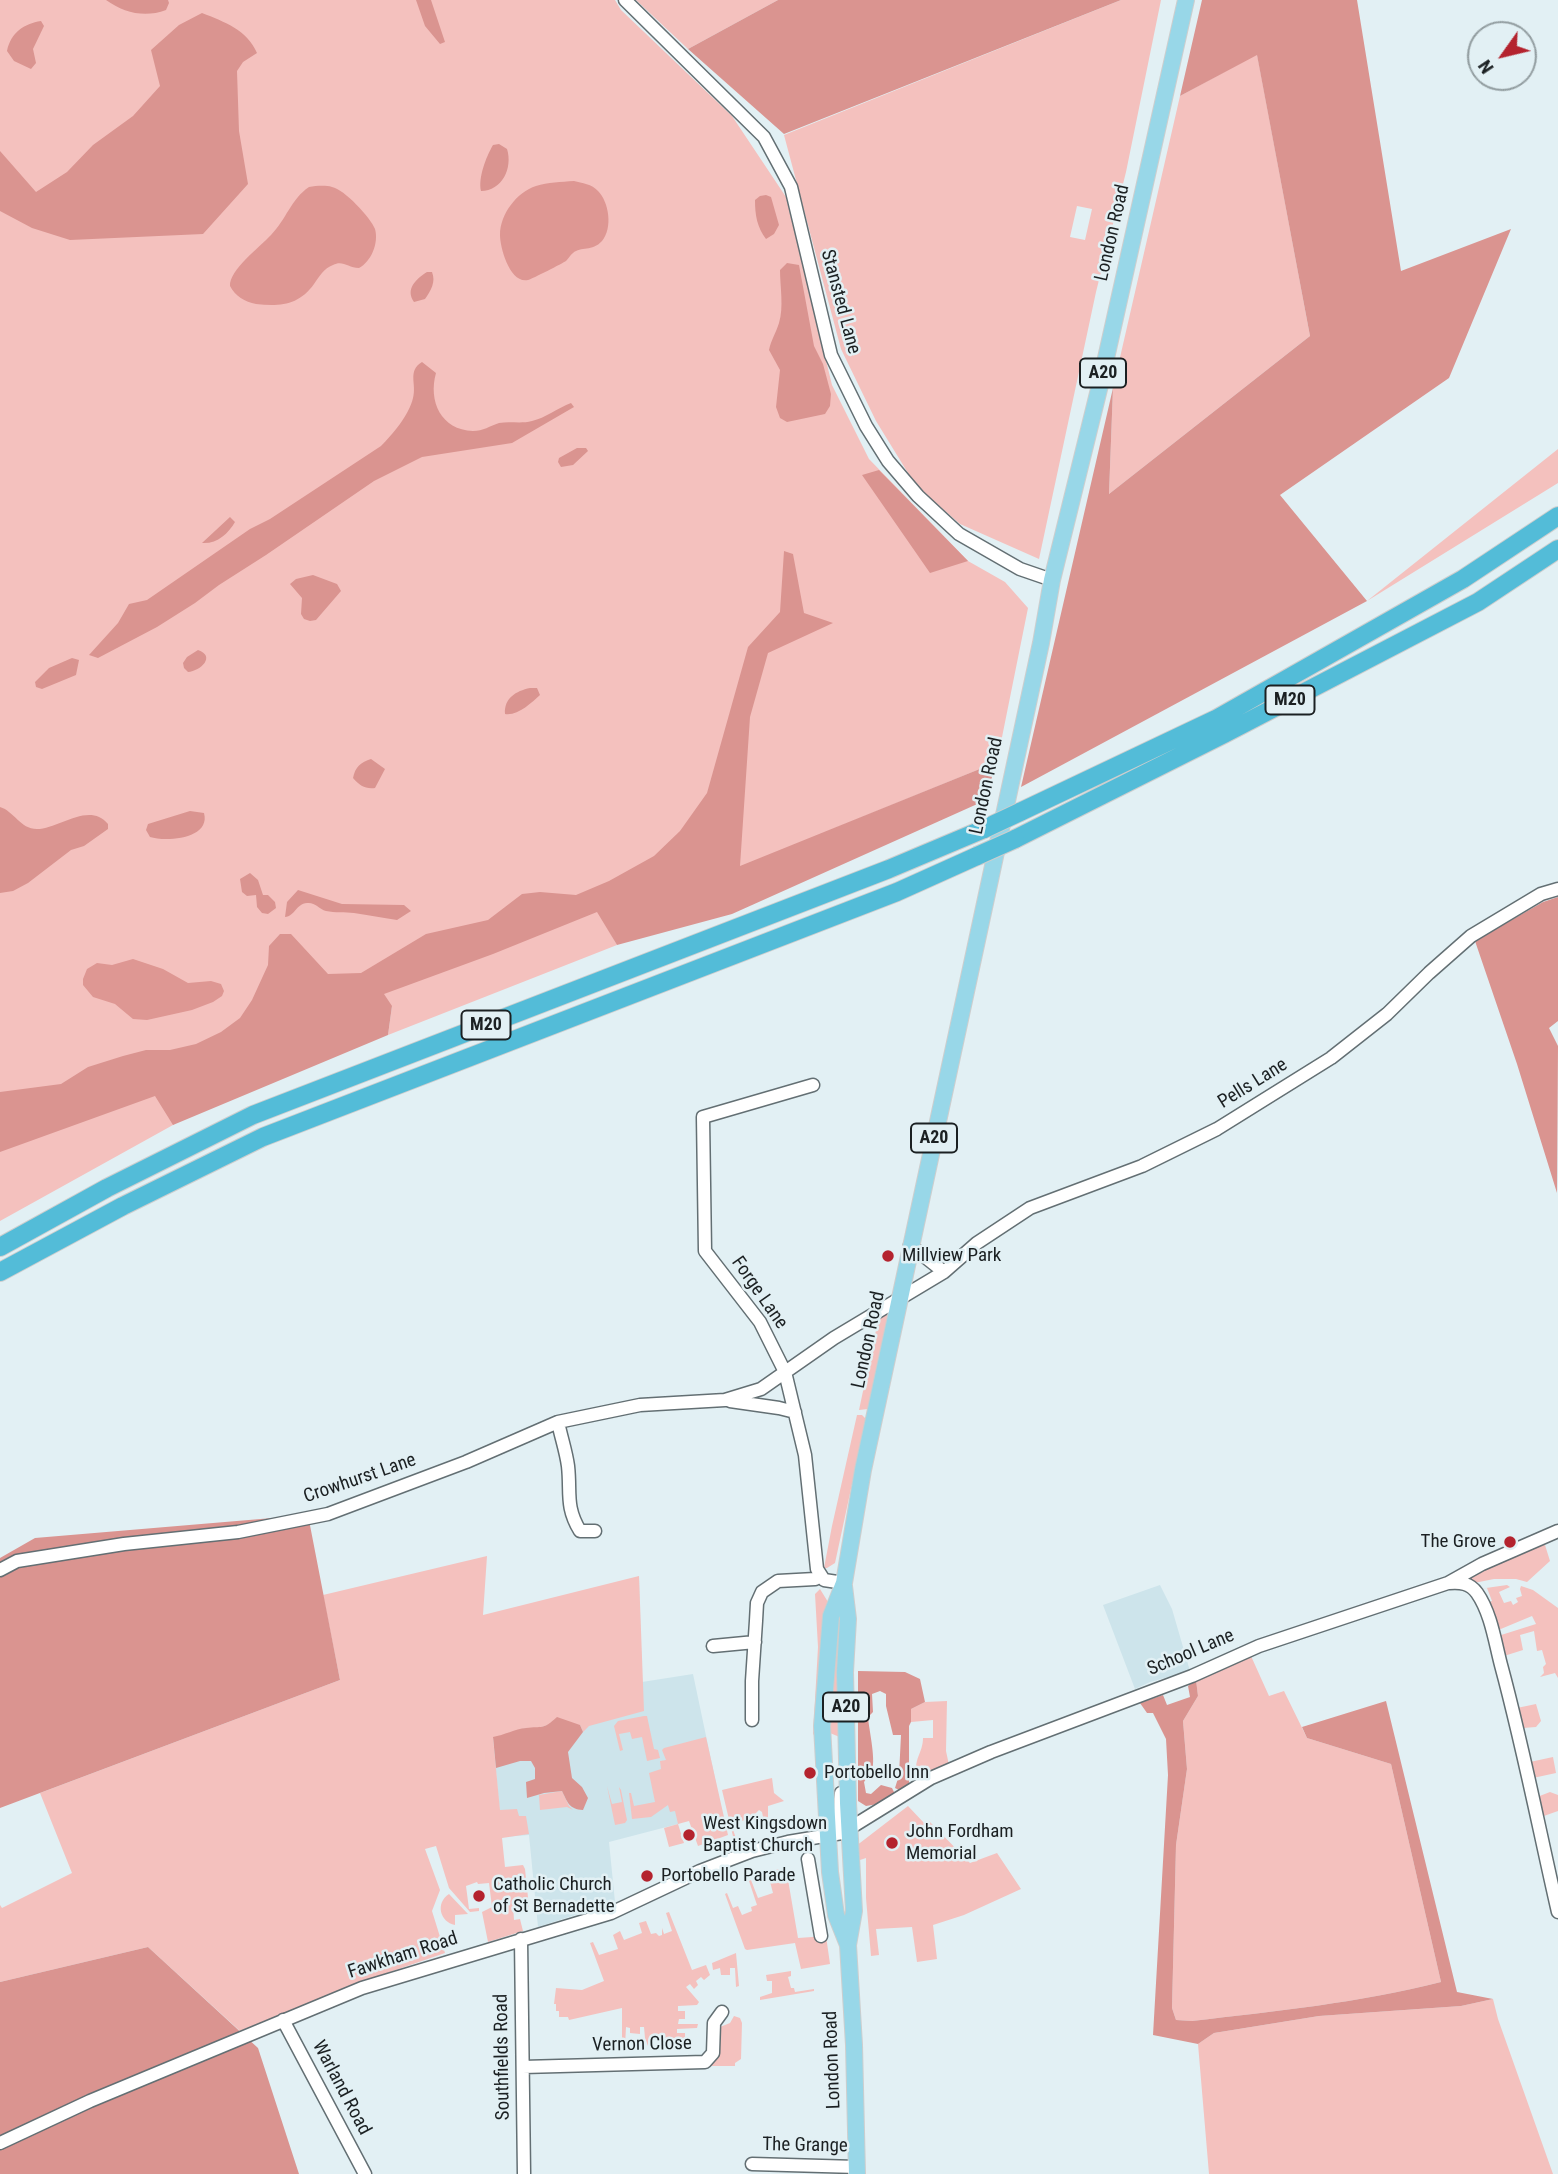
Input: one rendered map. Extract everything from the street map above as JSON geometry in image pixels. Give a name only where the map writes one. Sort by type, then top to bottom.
[{"type":"highway","name":"M20","points":[[0,1247],[107,1188],[253,1115],[889,869],[984,829],[1216,719],[1463,579],[1558,516]]},
{"type":"highway","name":"M20","points":[[0,1272],[123,1206],[263,1137],[897,892],[1015,839],[1478,602],[1558,549]]},
{"type":"main road","name":"London Road","points":[[842,1920],[854,1911],[822,1746],[824,1682],[831,1616],[844,1583],[863,1470],[1041,643],[1052,580],[1100,385],[1186,0]]},
{"type":"main road","name":"London Road","points":[[844,1583],[848,1619],[845,1672],[847,1748],[837,1834],[842,1920],[848,1945],[854,2035],[857,2170]]},
{"type":"street","name":"Stansted Lane","points":[[625,0],[764,137],[791,187],[831,355],[866,426],[888,461],[918,496],[960,534],[1020,569],[1052,580]]},
{"type":"street","name":"Pells Lane","points":[[899,1298],[944,1272],[977,1243],[1030,1208],[1142,1166],[1229,1122],[1340,1051],[1387,1014],[1471,936],[1541,894],[1558,889]]},
{"type":"street","name":"Forge Lane","points":[[813,1086],[703,1117],[705,1251],[760,1322],[785,1372],[805,1455],[816,1562],[820,1576]]},
{"type":"street","points":[[910,1245],[944,1272]]},
{"type":"street","name":"Crowhurst Lane","points":[[725,1400],[761,1389],[834,1338],[899,1298]]},
{"type":"street","name":"Crowhurst Lane","points":[[0,1570],[18,1561],[124,1544],[238,1532],[328,1514],[466,1462],[558,1422],[640,1405],[725,1400],[795,1412]]},
{"type":"street","points":[[558,1422],[568,1467],[571,1517],[580,1531],[595,1531]]},
{"type":"street","name":"School Lane","points":[[837,1834],[931,1778],[991,1752],[1192,1676],[1259,1646],[1448,1583],[1482,1564],[1558,1531]]},
{"type":"street","points":[[752,1720],[751,1694],[757,1603],[765,1589],[778,1581],[815,1579],[820,1576],[828,1581],[844,1583]]},
{"type":"street","points":[[1448,1583],[1460,1582],[1471,1587],[1478,1595],[1492,1629],[1511,1700],[1558,1912]]},
{"type":"street","points":[[713,1646],[755,1642]]},
{"type":"street","points":[[751,1694],[766,1693]]},
{"type":"street","name":"Fawkham Road","points":[[0,2143],[90,2101],[362,1988],[611,1913],[710,1867],[752,1851],[837,1834]]},
{"type":"street","points":[[808,1859],[821,1931],[842,1920]]},
{"type":"street","name":"Southfields Road","points":[[521,1939],[524,2174]]},
{"type":"street","name":"Vernon Close","points":[[523,2067],[705,2062],[713,2053],[714,2022],[722,2012]]},
{"type":"street","name":"Warland Road","points":[[284,2020],[365,2174]]},
{"type":"street","name":"The Grange","points":[[752,2164],[857,2170]]},
{"type":"shaded area","points":[[0,0],[615,0],[621,10],[732,116],[786,197],[832,385],[869,459],[968,561],[1005,582],[1028,608],[997,762],[740,867],[599,913],[617,945],[388,1035],[392,1006],[260,1025],[240,1083],[173,1125],[0,1221]]},
{"type":"shaded area","points":[[106,0],[168,0],[169,3],[166,10],[143,14],[127,11]]},
{"type":"shaded area","points":[[416,0],[431,0],[445,42],[440,44],[425,26]]},
{"type":"shaded area","points":[[636,0],[778,0],[688,49]]},
{"type":"shaded area","points":[[778,0],[1121,0],[784,134],[688,49]]},
{"type":"shaded area","points":[[1121,0],[1161,0],[1126,172],[1096,292],[1039,559],[960,524],[916,486],[876,421],[841,349],[784,135]],"holes":[[[1077,206],[1092,209],[1085,240],[1070,237]]]},
{"type":"shaded area","points":[[1202,0],[1357,0],[1401,271],[1511,229],[1449,378],[1280,495],[1367,601],[1021,787],[1113,388],[1109,494],[1310,336],[1257,55],[1180,96]]},
{"type":"shaded area","points":[[202,13],[241,33],[257,53],[243,62],[237,71],[239,131],[248,184],[203,234],[70,240],[32,228],[0,211],[0,151],[36,192],[67,172],[93,145],[133,116],[160,86],[151,50],[179,25]]},
{"type":"shaded area","points":[[41,21],[44,26],[33,49],[36,63],[31,69],[14,61],[7,51],[19,30]]},
{"type":"shaded area","points":[[1257,54],[1310,336],[1109,494],[1113,388],[1180,96]]},
{"type":"shaded area","points":[[499,144],[507,149],[507,171],[495,187],[481,191],[485,161],[493,145]]},
{"type":"shaded area","points":[[574,181],[593,187],[602,196],[608,215],[605,236],[594,247],[576,251],[559,265],[531,279],[522,280],[511,271],[502,248],[500,235],[506,212],[522,193],[529,189],[545,184]]},
{"type":"shaded area","points":[[326,186],[337,189],[363,211],[376,234],[370,257],[359,268],[340,263],[330,266],[308,291],[288,303],[273,305],[248,302],[230,286],[234,273],[276,229],[298,197],[309,187]]},
{"type":"shaded area","points":[[766,195],[771,197],[779,225],[774,234],[766,239],[757,221],[755,200]]},
{"type":"shaded area","points":[[787,263],[799,265],[814,346],[823,364],[831,394],[830,406],[825,414],[787,422],[780,418],[776,407],[780,370],[769,350],[778,327],[782,304],[780,270]]},
{"type":"shaded area","points":[[427,272],[432,272],[433,276],[431,289],[425,299],[414,302],[411,289]]},
{"type":"shaded area","points":[[422,362],[436,373],[434,394],[440,412],[445,420],[462,429],[477,431],[499,423],[528,422],[571,403],[574,407],[512,443],[422,457],[374,481],[157,627],[98,658],[89,655],[118,623],[129,604],[147,600],[250,529],[270,519],[381,446],[408,411],[414,393],[415,369]]},
{"type":"shaded area","points":[[577,448],[586,448],[588,451],[573,465],[561,467],[559,458]]},
{"type":"shaded area","points":[[1558,449],[1558,483],[1367,601]]},
{"type":"shaded area","points":[[879,470],[968,561],[930,573],[862,475]]},
{"type":"shaded area","points":[[230,517],[235,522],[225,534],[212,542],[202,543]]},
{"type":"shaded area","points":[[784,551],[793,554],[804,613],[833,623],[768,653],[750,717],[740,866],[997,762],[984,801],[732,914],[617,945],[597,912],[384,994],[392,1006],[388,1035],[173,1125],[155,1096],[0,1152],[0,1092],[61,1084],[88,1067],[146,1050],[170,1050],[196,1044],[221,1032],[240,1018],[252,1000],[268,965],[269,946],[280,934],[291,934],[328,974],[361,973],[426,934],[488,920],[522,894],[540,892],[576,895],[609,881],[654,856],[680,831],[707,793],[748,647],[780,612]]},
{"type":"shaded area","points":[[313,575],[337,584],[341,591],[316,620],[310,621],[304,619],[301,614],[302,598],[290,584],[296,579]]},
{"type":"shaded area","points":[[198,650],[206,656],[205,663],[188,672],[183,663]]},
{"type":"shaded area","points":[[72,658],[79,660],[76,675],[42,689],[36,687],[35,682],[49,668]]},
{"type":"shaded area","points":[[530,688],[537,688],[540,695],[519,711],[505,714],[505,708],[512,696]]},
{"type":"shaded area","points":[[371,759],[385,769],[375,788],[363,786],[353,778],[359,766]]},
{"type":"shaded area","points":[[0,807],[31,828],[46,828],[83,815],[92,815],[108,824],[108,829],[84,846],[71,850],[28,883],[13,891],[0,893]]},
{"type":"shaded area","points":[[190,811],[204,813],[204,822],[201,828],[186,837],[150,837],[146,830],[148,824]]},
{"type":"shaded area","points":[[250,873],[258,880],[263,895],[268,895],[275,902],[276,908],[268,914],[262,913],[257,907],[256,895],[247,896],[242,892],[240,879]]},
{"type":"shaded area","points":[[298,890],[342,904],[404,905],[411,911],[397,920],[326,911],[307,903],[285,917],[287,902]]},
{"type":"shaded area","points":[[1558,897],[1558,1021],[1549,1028],[1558,1046],[1557,1193],[1475,941],[1543,902]]},
{"type":"shaded area","points":[[133,959],[163,969],[188,983],[211,981],[221,984],[224,991],[222,996],[213,1002],[192,1010],[147,1020],[133,1019],[115,1004],[93,997],[83,985],[83,979],[87,969],[97,963],[112,965]]},
{"type":"shaded area","points":[[886,1314],[888,1317],[868,1409],[859,1410],[879,1316]]},
{"type":"shaded area","points":[[857,1415],[866,1419],[835,1563],[824,1568],[832,1526]]},
{"type":"shaded area","points":[[308,1515],[340,1680],[0,1808],[0,1558],[35,1538]]},
{"type":"shaded area","points":[[1540,1542],[1545,1545],[1550,1561],[1527,1582],[1516,1579],[1474,1583],[1468,1581],[1468,1577]]},
{"type":"shaded area","points":[[487,1556],[483,1615],[639,1576],[644,1711],[589,1726],[583,1732],[580,1725],[550,1724],[493,1738],[500,1810],[517,1809],[519,1816],[526,1816],[529,1834],[502,1838],[505,1867],[523,1865],[525,1869],[529,1907],[517,1908],[516,1904],[513,1905],[514,1920],[520,1919],[523,1931],[488,1942],[482,1912],[492,1907],[489,1883],[477,1882],[466,1886],[469,1909],[479,1908],[479,1911],[470,1912],[449,1888],[436,1846],[425,1849],[440,1890],[432,1911],[445,1953],[358,1983],[240,2031],[148,1947],[0,1982],[0,1905],[2,1908],[72,1873],[40,1793],[340,1680],[323,1595]]},
{"type":"shaded area","points":[[639,1576],[642,1682],[693,1674],[717,1788],[695,1794],[678,1824],[609,1842],[615,1902],[538,1927],[529,1835],[502,1837],[494,1750]]},
{"type":"shaded area","points":[[1160,1585],[1172,1609],[1190,1671],[1135,1689],[1103,1605]]},
{"type":"shaded area","points":[[1507,1585],[1510,1587],[1499,1592],[1504,1603],[1511,1601],[1513,1605],[1518,1602],[1516,1598],[1522,1596],[1521,1586],[1533,1590],[1558,1608],[1558,1678],[1555,1673],[1540,1677],[1546,1664],[1542,1650],[1537,1651],[1534,1631],[1520,1635],[1523,1650],[1504,1656],[1498,1636],[1536,1624],[1532,1616],[1496,1631],[1487,1603],[1492,1601],[1487,1588],[1479,1589]]},
{"type":"shaded area","points":[[820,1589],[828,1602],[813,1735],[818,1647],[815,1594]]},
{"type":"shaded area","points":[[837,1638],[842,1738],[830,1733]]},
{"type":"shaded area","points":[[1251,1656],[1269,1696],[1284,1691],[1307,1738],[1391,1764],[1441,1982],[1317,2006],[1192,2021],[1176,2020],[1172,2008],[1176,1845],[1187,1769],[1183,1721],[1198,1696],[1196,1680]]},
{"type":"shaded area","points":[[858,1671],[905,1672],[920,1679],[925,1702],[911,1709],[909,1786],[899,1790],[895,1788],[899,1775],[901,1735],[893,1735],[886,1694],[880,1691],[872,1694],[873,1712],[868,1717],[873,1768],[864,1782],[866,1793],[871,1794],[881,1785],[892,1788],[895,1794],[878,1804],[866,1806],[858,1801]]},
{"type":"shaded area","points":[[1196,1680],[1198,1696],[1183,1721],[1187,1769],[1176,1845],[1172,2008],[1176,2020],[1192,2021],[1317,2006],[1441,1982],[1391,1764],[1307,1738],[1302,1727],[1386,1701],[1457,1992],[1493,1999],[1461,2006],[1319,2016],[1214,2033],[1198,2044],[1153,2035],[1168,1775],[1166,1739],[1153,1713],[1147,1713],[1140,1703],[1163,1695],[1167,1705],[1190,1697],[1188,1686]]},
{"type":"shaded area","points":[[947,1701],[946,1751],[949,1765],[917,1776],[916,1765],[923,1738],[933,1738],[933,1720],[911,1722],[911,1709],[925,1702]]},
{"type":"shaded area","points":[[1536,1704],[1541,1721],[1536,1727],[1523,1728],[1517,1708]]},
{"type":"shaded area","points":[[647,1716],[654,1749],[658,1750],[660,1758],[647,1761],[642,1737],[632,1739],[630,1732],[619,1734],[623,1750],[620,1751],[614,1726],[618,1721]]},
{"type":"shaded area","points":[[557,1717],[580,1725],[583,1732],[568,1752],[572,1778],[582,1787],[588,1798],[583,1810],[572,1807],[562,1791],[527,1798],[526,1782],[535,1779],[535,1768],[531,1761],[520,1761],[496,1768],[493,1737],[542,1727]]},
{"type":"shaded area","points":[[706,1737],[728,1835],[698,1846],[689,1821],[678,1824],[675,1811],[670,1812],[668,1805],[651,1817],[632,1819],[629,1793],[634,1806],[655,1802],[649,1773],[661,1769],[660,1761],[666,1760],[662,1750]]},
{"type":"shaded area","points":[[1553,1757],[1556,1773],[1533,1778],[1530,1762]]},
{"type":"shaded area","points":[[772,1778],[774,1793],[784,1801],[768,1806],[768,1821],[764,1822],[759,1810],[755,1814],[756,1817],[731,1824],[738,1844],[747,1848],[736,1849],[722,1790]]},
{"type":"shaded area","points":[[607,1786],[612,1804],[622,1802],[619,1787],[621,1790],[627,1820],[625,1823],[615,1825]]},
{"type":"shaded area","points":[[562,1791],[573,1810],[567,1807],[540,1810],[539,1795]]},
{"type":"shaded area","points":[[1550,1792],[1558,1795],[1558,1811],[1541,1817],[1537,1797]]},
{"type":"shaded area","points":[[908,1806],[925,1824],[929,1821],[970,1863],[997,1853],[1021,1889],[964,1915],[933,1925],[937,1959],[917,1962],[912,1927],[876,1929],[879,1955],[871,1956],[866,1858],[860,1860],[860,1873],[856,1846]]},
{"type":"shaded area","points":[[678,1824],[684,1843],[669,1847],[664,1828]]},
{"type":"shaded area","points":[[786,1868],[798,1938],[826,1936],[830,1964],[801,1969],[795,1943],[745,1949],[725,1894],[727,1893],[733,1908],[738,1906],[742,1915],[752,1911],[751,1907],[757,1905],[749,1881],[751,1880],[758,1898],[773,1893],[768,1874],[770,1871]]},
{"type":"shaded area","points":[[449,1894],[468,1914],[455,1915],[455,1925],[446,1920],[441,1912],[442,1902]]},
{"type":"shaded area","points":[[669,1912],[692,1970],[706,1965],[710,1975],[704,1980],[701,1977],[696,1981],[698,1985],[694,1989],[690,1984],[686,1987],[699,2002],[697,2005],[678,2006],[678,2011],[685,2011],[685,2019],[679,2019],[678,2024],[698,2024],[697,2028],[677,2029],[677,2033],[685,2033],[685,2038],[649,2038],[648,2046],[644,2027],[640,2027],[640,2034],[630,2033],[630,2028],[626,2027],[625,2046],[622,2046],[622,2008],[569,2020],[568,2017],[559,2017],[559,2011],[556,2011],[554,2004],[556,1988],[582,1990],[604,1981],[590,1943],[593,1942],[599,1955],[618,1949],[613,1935],[620,1931],[624,1940],[642,1933],[639,1923],[646,1921],[651,1934],[662,1935],[662,1928],[664,1934],[672,1931],[666,1913]]},
{"type":"shaded area","points":[[148,1947],[258,2048],[299,2174],[0,2174],[0,1982]]},
{"type":"shaded area","points":[[736,1953],[739,1986],[736,1987],[735,1968],[730,1968],[730,1975],[721,1975],[720,1968],[713,1970],[712,1963]]},
{"type":"shaded area","points":[[791,1971],[791,1976],[788,1977],[795,1992],[814,1991],[760,2000],[760,1997],[772,1993],[772,1981],[767,1981],[766,1975]]},
{"type":"shaded area","points":[[1493,1999],[1553,2174],[1209,2174],[1198,2044],[1214,2033],[1319,2016],[1461,2006]]},
{"type":"shaded area","points":[[734,2016],[740,2018],[742,2023],[741,2059],[735,2066],[706,2066],[720,2027],[730,2023]]},
{"type":"place","name":"Millview Park","points":[[888,1256]]},
{"type":"place","name":"The Grove","points":[[1510,1542]]},
{"type":"place","name":"Portobello Inn","points":[[810,1773]]},
{"type":"place","name":"West Kingsdown Baptist Church","points":[[689,1835]]},
{"type":"place","name":"John Fordham Memorial","points":[[892,1843]]},
{"type":"place","name":"Portobello Parade","points":[[647,1876]]},
{"type":"place","name":"Catholic Church of St Bernadette","points":[[479,1896]]}]
